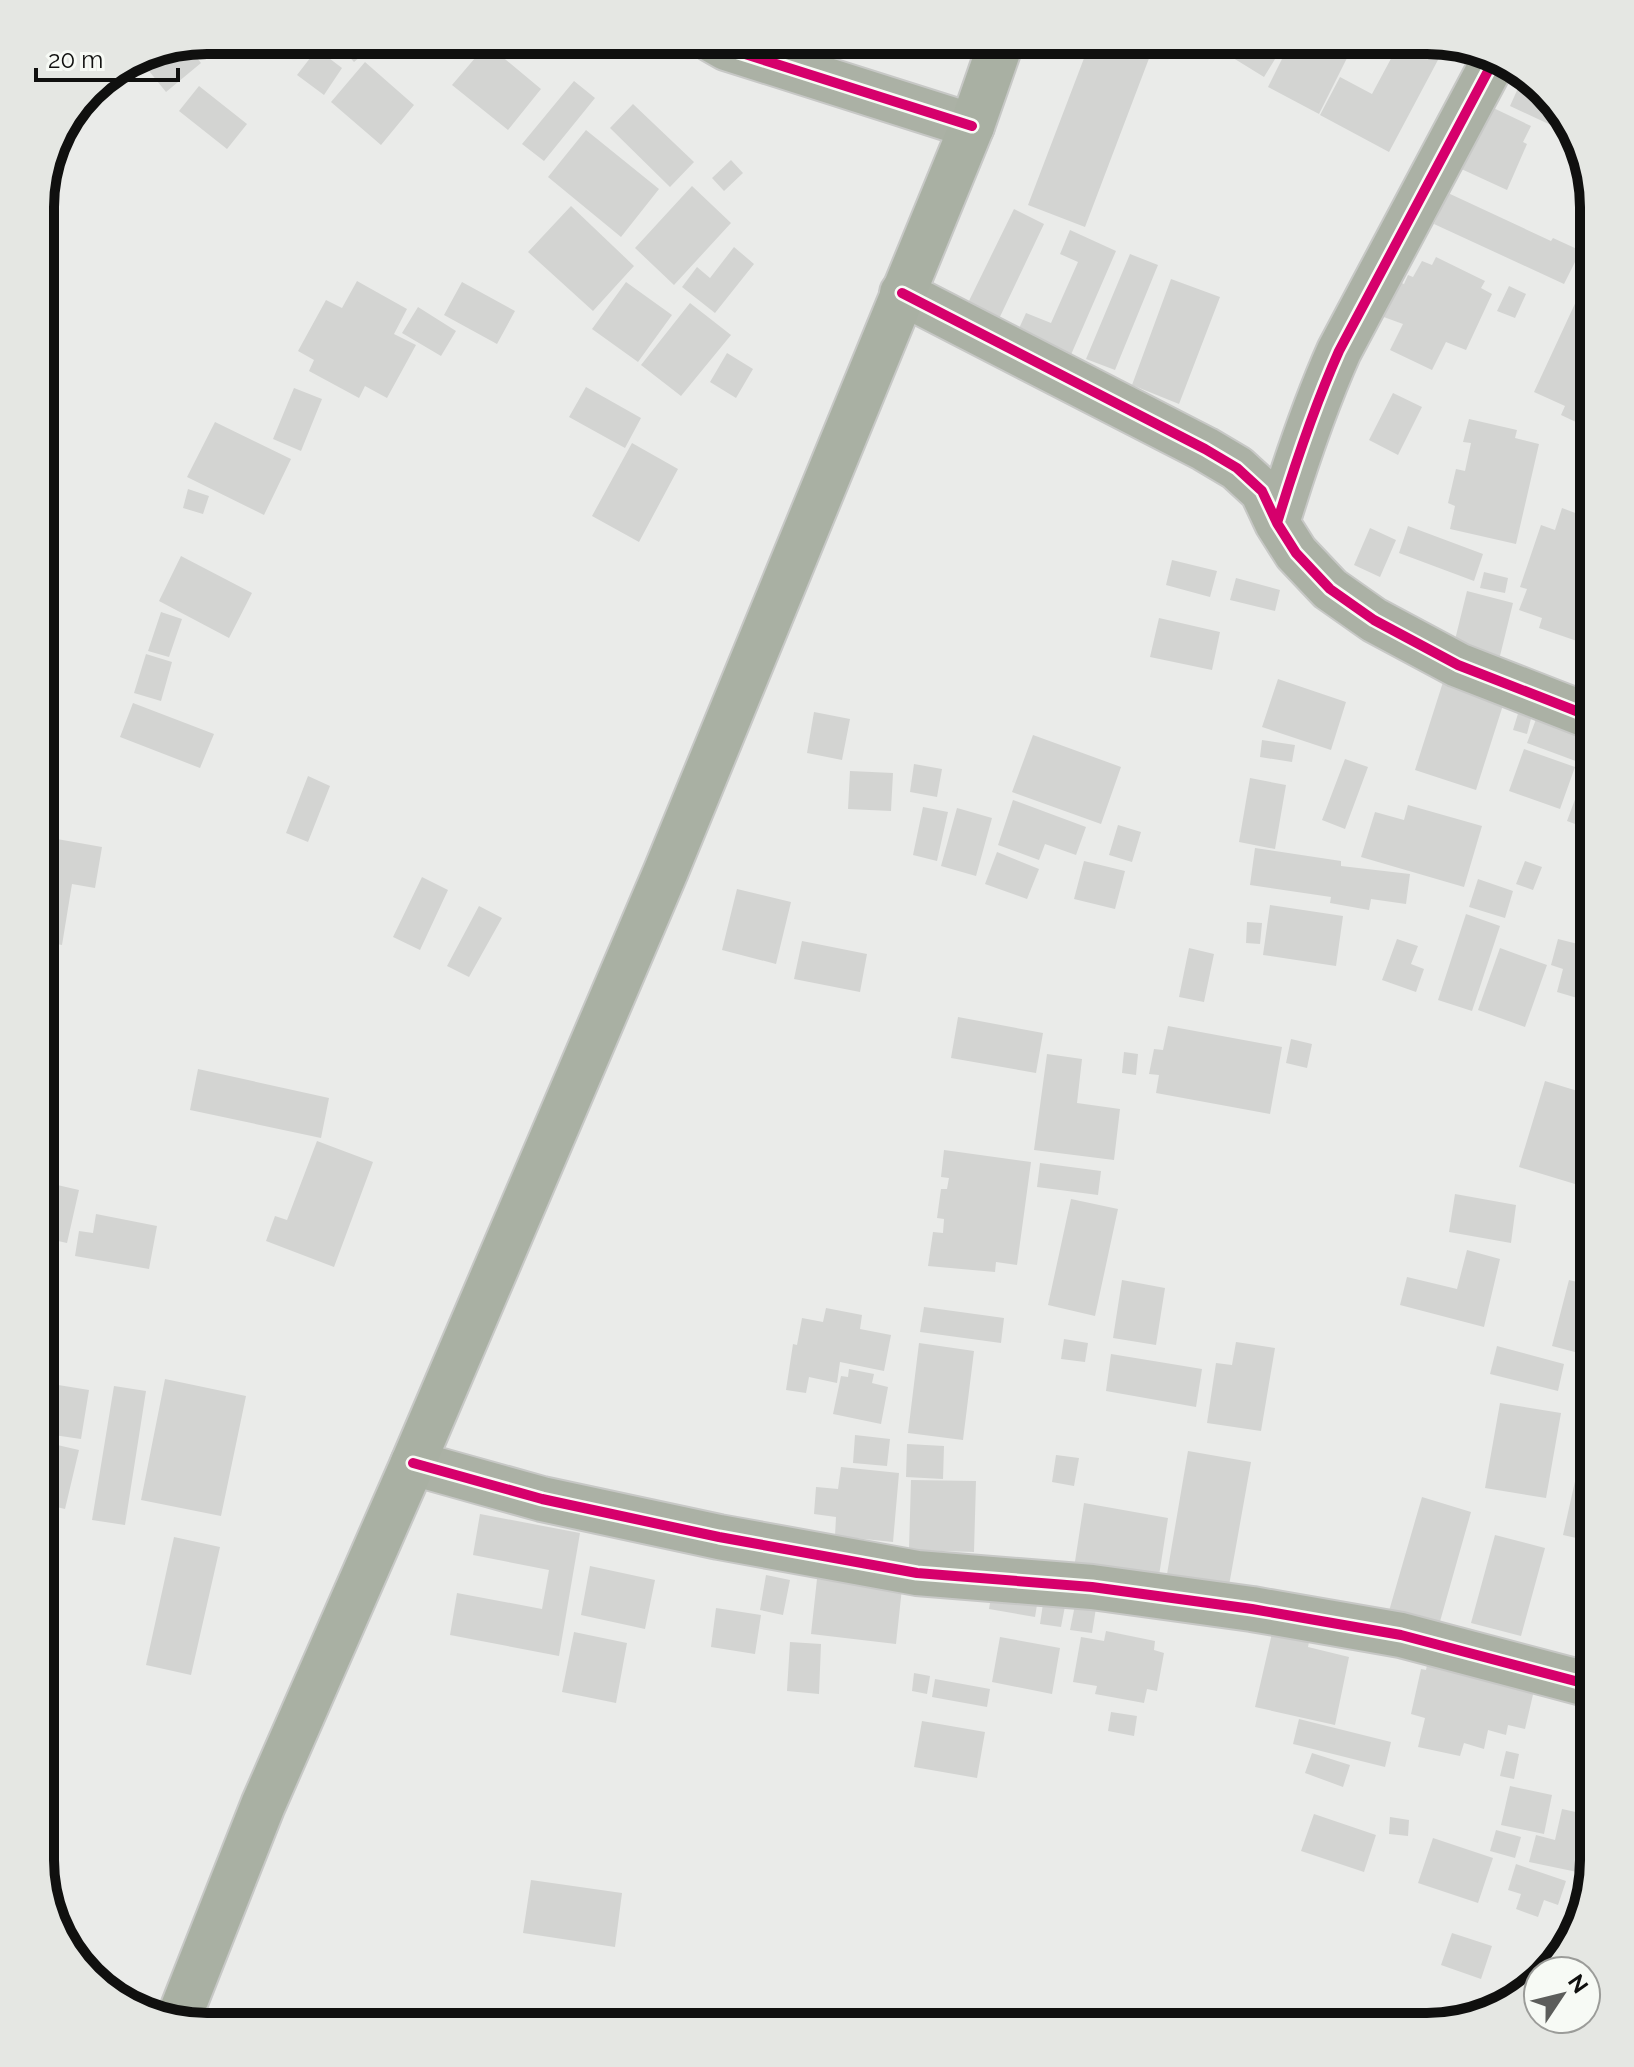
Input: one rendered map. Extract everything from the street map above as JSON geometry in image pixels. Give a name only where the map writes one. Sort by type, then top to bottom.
[{"type":"main road","points":[[182,2011],[263,1805],[666,871],[972,126],[997,54]]},
{"type":"street","points":[[745,54],[972,126]]},
{"type":"street","points":[[1277,523],[1305,436],[1339,351],[1490,68]]},
{"type":"street","points":[[902,293],[1226,462],[1262,491],[1296,553],[1330,589],[1374,620],[1458,665],[1580,713]]},
{"type":"street","points":[[413,1463],[542,1499],[719,1537],[917,1573],[1092,1587],[1267,1611],[1401,1635],[1580,1682]]},
{"type":"building","points":[[313,54],[324,54],[342,68],[324,95],[297,75]]},
{"type":"building","points":[[347,54],[363,54],[354,62]]},
{"type":"building","points":[[478,54],[499,54],[541,89],[508,130],[452,85]]},
{"type":"building","points":[[1086,54],[1151,54],[1085,227],[1028,205]]},
{"type":"building","points":[[1227,54],[1278,54],[1264,77]]},
{"type":"building","points":[[1284,54],[1302,59],[1304,54],[1349,54],[1319,114],[1268,87]]},
{"type":"building","points":[[1393,54],[1441,55],[1389,152],[1320,115],[1340,77],[1372,94]]},
{"type":"building","points":[[187,55],[194,55],[201,63],[166,92],[149,71],[160,61]]},
{"type":"building","points":[[365,62],[414,105],[381,145],[331,102]]},
{"type":"building","points":[[574,81],[595,98],[544,161],[522,144]]},
{"type":"building","points":[[199,86],[247,124],[227,149],[179,111]]},
{"type":"building","points":[[1519,86],[1535,99],[1554,123],[1553,126],[1510,106]]},
{"type":"building","points":[[633,104],[694,162],[670,187],[610,128]]},
{"type":"building","points":[[1485,104],[1531,126],[1523,142],[1527,144],[1507,190],[1457,167]]},
{"type":"building","points":[[586,130],[659,189],[621,237],[548,177]]},
{"type":"building","points":[[731,160],[743,173],[724,191],[712,178]]},
{"type":"building","points":[[692,186],[731,223],[674,285],[635,248]]},
{"type":"building","points":[[1448,193],[1551,241],[1553,238],[1577,249],[1575,253],[1579,254],[1564,284],[1434,224]]},
{"type":"building","points":[[571,206],[634,266],[593,311],[528,252]]},
{"type":"building","points":[[1014,209],[1044,224],[997,323],[966,307]]},
{"type":"building","points":[[1070,230],[1116,251],[1070,357],[1016,335],[1026,313],[1051,323],[1078,262],[1060,254]]},
{"type":"building","points":[[734,247],[754,264],[715,313],[682,287],[697,267],[710,278]]},
{"type":"building","points":[[1130,254],[1158,265],[1115,370],[1086,359]]},
{"type":"building","points":[[1436,257],[1485,281],[1481,288],[1492,294],[1466,350],[1446,342],[1432,370],[1390,350],[1403,324],[1381,316],[1397,281],[1404,284],[1408,275],[1413,277],[1422,261],[1432,265]]},
{"type":"building","points":[[1171,279],[1220,297],[1179,404],[1132,385]]},
{"type":"building","points":[[357,281],[407,309],[394,334],[416,345],[387,398],[365,386],[359,398],[309,371],[314,360],[298,351],[326,300],[342,308]]},
{"type":"building","points":[[462,282],[515,311],[497,344],[444,315]]},
{"type":"building","points":[[626,282],[672,315],[638,362],[592,329]]},
{"type":"building","points":[[1509,286],[1526,294],[1515,318],[1497,311]]},
{"type":"building","points":[[1579,295],[1580,424],[1561,415],[1565,406],[1534,392]]},
{"type":"building","points":[[690,303],[731,335],[681,396],[641,365]]},
{"type":"building","points":[[418,307],[456,331],[441,356],[402,333]]},
{"type":"building","points":[[727,353],[753,369],[736,398],[710,382]]},
{"type":"building","points":[[586,387],[641,418],[625,448],[569,417]]},
{"type":"building","points":[[294,388],[322,399],[301,451],[273,439]]},
{"type":"building","points":[[1393,393],[1422,407],[1398,455],[1369,440]]},
{"type":"building","points":[[1469,419],[1517,430],[1515,438],[1539,444],[1516,544],[1450,529],[1455,506],[1448,503],[1456,469],[1465,471],[1471,443],[1463,442]]},
{"type":"building","points":[[215,422],[291,459],[264,515],[187,477]]},
{"type":"building","points":[[632,443],[678,469],[639,542],[592,516]]},
{"type":"building","points":[[188,489],[209,496],[203,514],[183,508]]},
{"type":"building","points":[[1562,508],[1580,515],[1580,634],[1577,641],[1539,628],[1542,618],[1519,610],[1527,589],[1520,587],[1541,525],[1555,530]]},
{"type":"building","points":[[1408,526],[1483,554],[1474,581],[1399,553]]},
{"type":"building","points":[[1370,528],[1396,540],[1380,577],[1354,565]]},
{"type":"building","points":[[181,556],[252,593],[229,638],[159,601]]},
{"type":"building","points":[[1172,560],[1217,571],[1210,597],[1166,585]]},
{"type":"building","points":[[1484,572],[1508,578],[1505,593],[1480,588]]},
{"type":"building","points":[[1236,578],[1280,590],[1275,611],[1230,600]]},
{"type":"building","points":[[1467,591],[1513,603],[1498,664],[1452,652]]},
{"type":"building","points":[[161,612],[182,619],[169,657],[148,651]]},
{"type":"building","points":[[1159,618],[1220,632],[1212,670],[1150,657]]},
{"type":"building","points":[[146,654],[172,662],[161,701],[134,693]]},
{"type":"building","points":[[1278,679],[1346,702],[1331,750],[1262,727]]},
{"type":"building","points":[[1443,682],[1504,702],[1476,790],[1415,770]]},
{"type":"building","points":[[133,703],[214,734],[200,768],[120,737]]},
{"type":"building","points":[[1520,707],[1533,711],[1527,734],[1513,730]]},
{"type":"building","points":[[814,712],[850,719],[842,760],[807,753]]},
{"type":"building","points":[[1538,714],[1580,730],[1580,763],[1527,743]]},
{"type":"building","points":[[1033,735],[1121,767],[1101,824],[1012,792]]},
{"type":"building","points":[[1262,740],[1295,745],[1292,762],[1260,757]]},
{"type":"building","points":[[1524,749],[1575,767],[1560,809],[1509,791]]},
{"type":"building","points":[[1345,759],[1368,767],[1345,829],[1322,820]]},
{"type":"building","points":[[914,764],[942,769],[937,797],[910,792]]},
{"type":"building","points":[[850,771],[893,773],[891,811],[848,809]]},
{"type":"building","points":[[308,776],[330,786],[308,842],[286,833]]},
{"type":"building","points":[[1250,778],[1286,785],[1275,849],[1239,842]]},
{"type":"building","points":[[1580,786],[1580,826],[1567,821]]},
{"type":"building","points":[[1013,800],[1086,827],[1076,855],[1045,844],[1039,860],[998,845]]},
{"type":"building","points":[[1408,805],[1482,826],[1464,887],[1361,857],[1375,812],[1404,820]]},
{"type":"building","points":[[923,807],[948,812],[937,861],[913,855]]},
{"type":"building","points":[[957,808],[992,818],[976,876],[941,866]]},
{"type":"building","points":[[1118,825],[1141,832],[1132,862],[1109,855]]},
{"type":"building","points":[[54,838],[102,847],[95,888],[72,884],[62,945],[54,944]]},
{"type":"building","points":[[1255,848],[1341,861],[1341,866],[1410,874],[1406,904],[1371,899],[1369,910],[1330,903],[1331,897],[1250,885]]},
{"type":"building","points":[[997,852],[1039,869],[1027,899],[985,884]]},
{"type":"building","points":[[1084,861],[1125,871],[1115,909],[1074,899]]},
{"type":"building","points":[[1525,861],[1542,867],[1533,890],[1516,884]]},
{"type":"building","points":[[422,877],[448,890],[420,950],[393,937]]},
{"type":"building","points":[[1478,879],[1513,891],[1505,918],[1469,907]]},
{"type":"building","points":[[737,889],[791,902],[776,964],[722,950]]},
{"type":"building","points":[[1270,905],[1343,916],[1336,966],[1263,955]]},
{"type":"building","points":[[479,906],[502,918],[469,977],[447,966]]},
{"type":"building","points":[[1466,914],[1500,926],[1472,1011],[1438,1000]]},
{"type":"building","points":[[1247,922],[1262,923],[1260,944],[1246,943]]},
{"type":"building","points":[[1397,939],[1418,946],[1411,964],[1424,969],[1416,992],[1382,980]]},
{"type":"building","points":[[1558,939],[1580,944],[1580,999],[1557,992],[1563,969],[1551,965]]},
{"type":"building","points":[[802,941],[867,954],[860,992],[794,979]]},
{"type":"building","points":[[1189,948],[1214,954],[1204,1002],[1179,997]]},
{"type":"building","points":[[1500,948],[1547,965],[1525,1027],[1478,1010]]},
{"type":"building","points":[[958,1017],[1043,1033],[1036,1073],[951,1058]]},
{"type":"building","points":[[1168,1026],[1282,1047],[1270,1114],[1156,1093],[1159,1075],[1149,1074],[1154,1049],[1163,1050]]},
{"type":"building","points":[[1291,1039],[1312,1044],[1307,1068],[1286,1063]]},
{"type":"building","points":[[1124,1052],[1138,1054],[1136,1075],[1122,1073]]},
{"type":"building","points":[[1047,1054],[1082,1059],[1077,1103],[1120,1109],[1114,1160],[1034,1150]]},
{"type":"building","points":[[198,1069],[329,1098],[321,1138],[190,1110]]},
{"type":"building","points":[[1545,1081],[1580,1092],[1580,1168],[1575,1184],[1519,1167]]},
{"type":"building","points":[[317,1141],[373,1162],[334,1267],[266,1241],[275,1216],[287,1220]]},
{"type":"building","points":[[944,1150],[1031,1162],[1017,1265],[996,1262],[995,1272],[928,1266],[933,1232],[943,1233],[944,1219],[937,1218],[941,1189],[947,1189],[949,1178],[941,1177]]},
{"type":"building","points":[[1040,1163],[1101,1171],[1098,1195],[1037,1187]]},
{"type":"building","points":[[54,1184],[79,1190],[67,1243],[54,1240]]},
{"type":"building","points":[[1455,1194],[1516,1205],[1511,1243],[1449,1232]]},
{"type":"building","points":[[1071,1199],[1118,1209],[1095,1316],[1048,1305]]},
{"type":"building","points":[[96,1214],[157,1226],[149,1269],[75,1256],[79,1231],[93,1233]]},
{"type":"building","points":[[1467,1250],[1500,1259],[1484,1327],[1400,1305],[1407,1277],[1457,1289]]},
{"type":"building","points":[[1122,1280],[1165,1288],[1156,1345],[1113,1338]]},
{"type":"building","points":[[1569,1280],[1580,1283],[1580,1353],[1552,1346]]},
{"type":"building","points":[[924,1307],[1004,1318],[1001,1343],[920,1332]]},
{"type":"building","points":[[826,1308],[862,1315],[860,1329],[891,1335],[884,1371],[840,1362],[837,1383],[809,1377],[806,1393],[786,1390],[793,1344],[797,1345],[802,1318],[823,1322]]},
{"type":"building","points":[[1064,1339],[1088,1343],[1085,1362],[1061,1359]]},
{"type":"building","points":[[1236,1342],[1275,1348],[1261,1431],[1207,1423],[1216,1363],[1232,1365]]},
{"type":"building","points":[[919,1343],[974,1351],[963,1440],[908,1433]]},
{"type":"building","points":[[1497,1346],[1564,1364],[1558,1391],[1490,1374]]},
{"type":"building","points":[[1111,1354],[1202,1369],[1196,1407],[1106,1391]]},
{"type":"building","points":[[849,1369],[874,1374],[872,1383],[888,1387],[881,1424],[833,1414],[841,1376],[848,1377]]},
{"type":"building","points":[[165,1379],[246,1396],[221,1516],[141,1500]]},
{"type":"building","points":[[54,1384],[89,1390],[81,1439],[54,1435]]},
{"type":"building","points":[[114,1386],[146,1391],[125,1525],[92,1520]]},
{"type":"building","points":[[1500,1403],[1561,1413],[1546,1498],[1485,1488]]},
{"type":"building","points":[[855,1435],[890,1439],[887,1466],[853,1463]]},
{"type":"building","points":[[54,1444],[79,1450],[65,1509],[54,1506]]},
{"type":"building","points":[[907,1444],[944,1446],[943,1479],[906,1477]]},
{"type":"building","points":[[1188,1451],[1251,1462],[1228,1591],[1166,1580]]},
{"type":"building","points":[[1056,1455],[1079,1458],[1074,1486],[1052,1482]]},
{"type":"building","points":[[1580,1459],[1580,1539],[1563,1535]]},
{"type":"building","points":[[841,1467],[899,1473],[893,1542],[835,1536],[836,1517],[814,1514],[816,1487],[838,1489]]},
{"type":"building","points":[[911,1480],[976,1481],[974,1552],[909,1550]]},
{"type":"building","points":[[1422,1497],[1471,1512],[1439,1625],[1389,1611]]},
{"type":"building","points":[[1084,1503],[1168,1518],[1158,1582],[1074,1568]]},
{"type":"building","points":[[480,1514],[580,1533],[559,1656],[450,1635],[457,1593],[542,1609],[549,1570],[473,1555]]},
{"type":"building","points":[[1495,1535],[1545,1548],[1521,1636],[1471,1623]]},
{"type":"building","points":[[174,1537],[220,1547],[191,1675],[146,1665]]},
{"type":"building","points":[[590,1566],[655,1580],[645,1629],[581,1615]]},
{"type":"building","points":[[766,1575],[790,1580],[783,1615],[760,1610]]},
{"type":"building","points":[[817,1579],[902,1588],[896,1644],[811,1634]]},
{"type":"building","points":[[992,1591],[1038,1599],[1035,1617],[989,1609]]},
{"type":"building","points":[[1044,1597],[1066,1601],[1061,1627],[1040,1624]]},
{"type":"building","points":[[1075,1605],[1096,1608],[1092,1633],[1070,1630]]},
{"type":"building","points":[[716,1608],[761,1615],[755,1654],[711,1647]]},
{"type":"building","points":[[1273,1629],[1310,1637],[1308,1647],[1349,1657],[1335,1725],[1255,1707]]},
{"type":"building","points":[[1106,1631],[1155,1641],[1154,1650],[1164,1653],[1157,1691],[1147,1689],[1144,1703],[1095,1694],[1097,1686],[1073,1682],[1081,1637],[1104,1641]]},
{"type":"building","points":[[574,1632],[627,1643],[616,1703],[562,1692]]},
{"type":"building","points":[[1000,1637],[1060,1648],[1052,1694],[992,1682]]},
{"type":"building","points":[[790,1642],[821,1644],[819,1694],[787,1691]]},
{"type":"building","points":[[1430,1650],[1535,1686],[1525,1729],[1508,1725],[1506,1735],[1488,1730],[1484,1749],[1464,1743],[1460,1756],[1418,1747],[1425,1718],[1411,1714],[1421,1669],[1426,1670]]},
{"type":"building","points":[[914,1673],[930,1676],[927,1694],[912,1691]]},
{"type":"building","points":[[935,1679],[990,1689],[987,1707],[932,1697]]},
{"type":"building","points":[[1111,1712],[1137,1716],[1134,1736],[1108,1731]]},
{"type":"building","points":[[1299,1719],[1391,1742],[1385,1767],[1293,1744]]},
{"type":"building","points":[[922,1721],[985,1732],[977,1778],[914,1767]]},
{"type":"building","points":[[1506,1751],[1519,1754],[1514,1779],[1500,1776]]},
{"type":"building","points":[[1312,1753],[1350,1765],[1343,1787],[1305,1773]]},
{"type":"building","points":[[1510,1786],[1552,1795],[1544,1834],[1501,1825]]},
{"type":"building","points":[[1562,1809],[1580,1813],[1579,1872],[1529,1862],[1536,1835],[1555,1840]]},
{"type":"building","points":[[1314,1814],[1376,1835],[1364,1872],[1301,1851]]},
{"type":"building","points":[[1390,1817],[1409,1820],[1408,1836],[1389,1834]]},
{"type":"building","points":[[1496,1830],[1521,1837],[1515,1858],[1490,1851]]},
{"type":"building","points":[[1433,1838],[1493,1858],[1478,1903],[1418,1883]]},
{"type":"building","points":[[1516,1864],[1566,1881],[1558,1905],[1544,1900],[1538,1917],[1516,1909],[1521,1894],[1508,1890]]},
{"type":"building","points":[[531,1880],[622,1893],[615,1947],[523,1933]]},
{"type":"building","points":[[1452,1933],[1492,1946],[1481,1979],[1441,1965]]},
{"type":"cycle path","points":[[745,54],[972,126]]},
{"type":"cycle path","points":[[1277,523],[1305,436],[1339,351],[1490,68]]},
{"type":"cycle path","points":[[902,293],[1237,468],[1262,491],[1296,553],[1330,589],[1374,620],[1458,665],[1580,713]]},
{"type":"cycle path","points":[[413,1463],[542,1499],[719,1537],[917,1573],[1092,1587],[1252,1609],[1401,1635],[1580,1682]]}]
